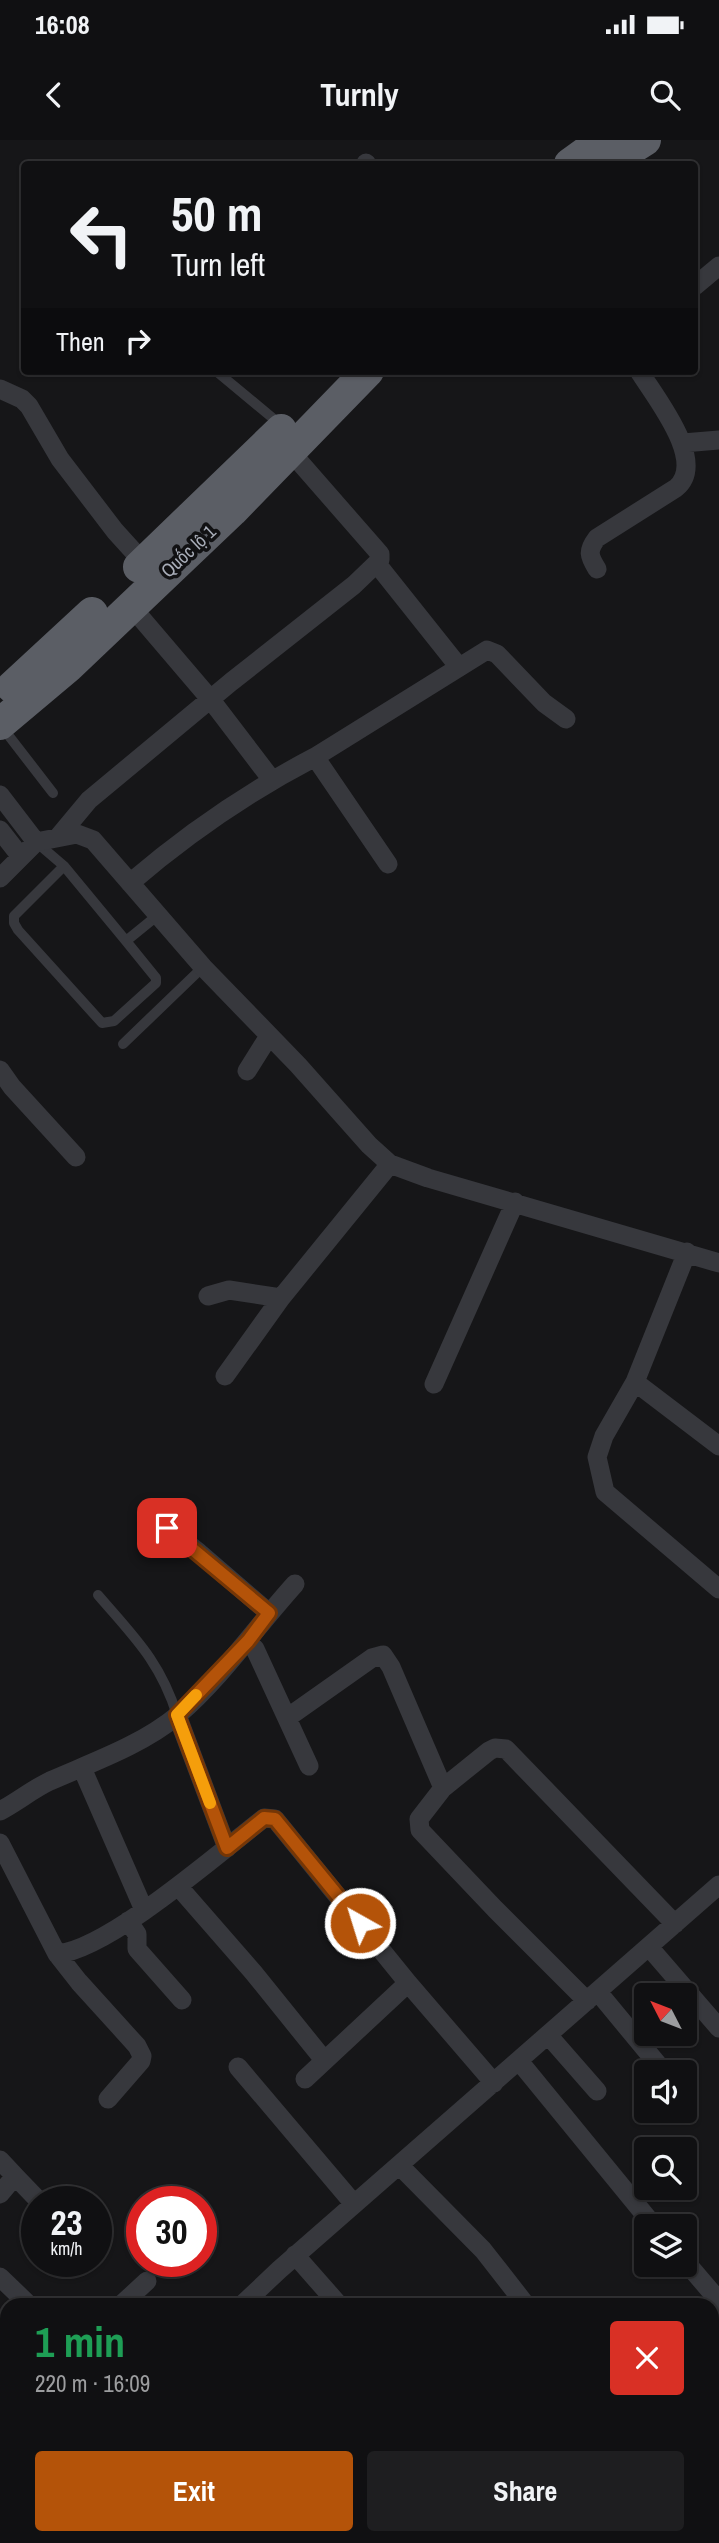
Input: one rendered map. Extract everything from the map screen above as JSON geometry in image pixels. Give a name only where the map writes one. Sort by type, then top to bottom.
[{"type":"highway","points":[[587,161],[610,157],[645,140]]},
{"type":"highway","name":"Quốc lộ 1","points":[[0,724],[69,666],[232,510],[339,375]]},
{"type":"highway","name":"Quốc lộ 1","points":[[0,698],[144,563],[363,375]]},
{"type":"street","points":[[698,279],[719,266]]},
{"type":"street","points":[[597,569],[589,556],[590,547],[597,538],[684,481],[687,472],[683,443],[641,375]]},
{"type":"street","points":[[0,389],[22,399],[29,406],[60,459],[144,563]]},
{"type":"street","points":[[59,836],[89,800],[380,560],[380,554],[287,439]]},
{"type":"street","points":[[683,443],[719,440]]},
{"type":"street","points":[[377,564],[459,667]]},
{"type":"street","points":[[130,605],[211,700],[272,780]]},
{"type":"street","points":[[130,883],[195,830],[272,780],[315,757],[487,650],[491,650],[544,703],[566,719]]},
{"type":"street","points":[[315,757],[388,864]]},
{"type":"street","points":[[0,795],[36,842]]},
{"type":"street","points":[[0,830],[21,857]]},
{"type":"street","points":[[0,878],[36,842],[76,834],[93,840],[203,967],[369,1145],[390,1164],[419,1175],[719,1263]]},
{"type":"street","points":[[247,1071],[270,1036]]},
{"type":"street","points":[[0,1070],[12,1087],[76,1157]]},
{"type":"street","points":[[225,1376],[281,1298],[390,1164]]},
{"type":"street","points":[[434,1384],[515,1202]]},
{"type":"street","points":[[687,1252],[635,1382],[604,1436],[597,1457],[605,1492],[719,1589]]},
{"type":"street","points":[[208,1296],[229,1290],[281,1298]]},
{"type":"street","points":[[635,1382],[719,1446]]},
{"type":"street","points":[[152,1516],[269,1613]]},
{"type":"street","points":[[0,1811],[47,1782],[142,1738],[177,1715],[248,1641],[295,1584]]},
{"type":"street","points":[[248,1641],[255,1649],[309,1766]]},
{"type":"street","points":[[287,1718],[372,1658],[383,1655],[391,1667],[443,1788]]},
{"type":"street","points":[[177,1715],[227,1848]]},
{"type":"street","points":[[653,2060],[593,1996],[495,1909],[420,1829],[419,1819],[443,1788],[489,1751],[495,1748],[506,1749],[675,1924]]},
{"type":"street","points":[[82,1768],[136,1915],[137,1949],[182,2000]]},
{"type":"street","points":[[57,1954],[81,1948],[136,1915],[178,1886],[264,1818],[275,1819],[408,1983],[494,2083]]},
{"type":"street","points":[[0,1843],[57,1954],[140,2050],[141,2061],[108,2099]]},
{"type":"street","points":[[249,2298],[295,2255],[719,1885]]},
{"type":"street","points":[[178,1886],[253,1972],[324,2060]]},
{"type":"street","points":[[649,1947],[719,2028]]},
{"type":"street","points":[[305,2079],[408,1983]]},
{"type":"street","points":[[548,2035],[597,2091]]},
{"type":"street","points":[[519,2060],[644,2214]]},
{"type":"street","points":[[238,2067],[354,2204]]},
{"type":"street","points":[[0,2161],[25,2186]]},
{"type":"street","points":[[399,2165],[483,2250],[521,2298]]},
{"type":"street","points":[[0,2194],[15,2176]]},
{"type":"street","points":[[295,2255],[333,2298]]},
{"type":"street","points":[[697,2275],[716,2298]]},
{"type":"street","points":[[0,2277],[22,2298]]},
{"type":"street","points":[[128,2298],[146,2281]]},
{"type":"lane","points":[[220,375],[287,439]]},
{"type":"lane","points":[[0,724],[53,793]]},
{"type":"lane","points":[[36,842],[64,866],[156,978],[156,983],[114,1021],[103,1023],[14,923],[14,916],[64,866]]},
{"type":"lane","points":[[126,941],[158,915]]},
{"type":"lane","points":[[123,1044],[203,967]]},
{"type":"lane","points":[[98,1595],[160,1670],[177,1715]]},
{"type":"slow traffic","points":[[196,1695],[177,1715],[210,1803]]},
{"type":"route","points":[[167,1528],[269,1613],[248,1641],[177,1715],[227,1848],[264,1818],[275,1819],[360,1923]]}]
